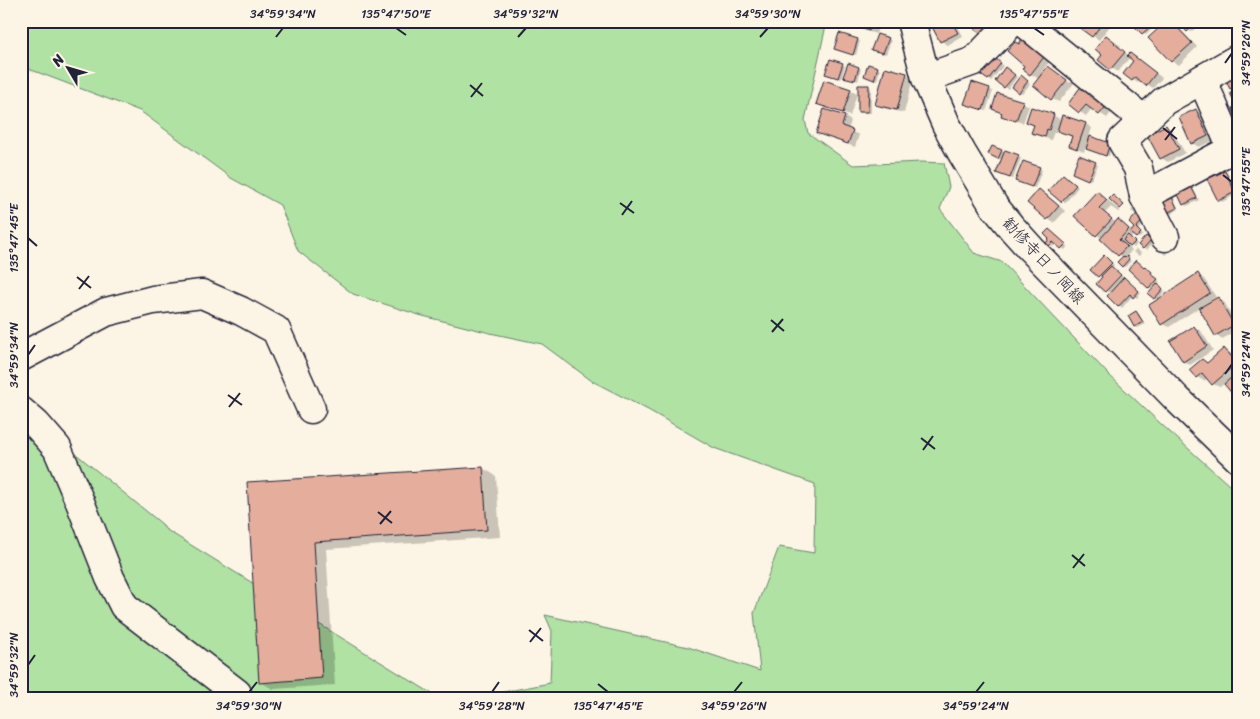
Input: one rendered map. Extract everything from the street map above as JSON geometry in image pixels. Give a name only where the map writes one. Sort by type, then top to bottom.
[{"type":"street","name":"勧修寺日ノ岡線","points":[[911,21],[926,78],[946,124],[994,206],[1031,249],[1178,400],[1239,459]]},
{"type":"street","points":[[926,78],[974,61],[1013,21]]},
{"type":"street","points":[[1022,21],[1144,120]]},
{"type":"street","points":[[1166,237],[1144,196],[1138,168],[1122,141],[1164,101],[1239,58]]},
{"type":"street","points":[[1144,196],[1232,149],[1202,79]]},
{"type":"street","points":[[21,357],[106,312],[153,300],[202,294],[241,311],[276,330],[311,409]]},
{"type":"street","points":[[21,411],[36,424],[57,448],[110,578],[124,606],[237,693]]},
{"type":"green space","points":[[21,21],[827,21],[805,120],[808,133],[853,165],[921,162],[944,163],[949,187],[940,209],[974,253],[1002,262],[1108,374],[1239,494],[1239,698],[472,698],[550,683],[552,631],[545,615],[688,647],[760,671],[754,613],[779,547],[814,553],[815,484],[714,448],[650,411],[592,381],[542,344],[419,315],[353,294],[298,251],[280,205],[231,178],[140,111],[21,66]]},
{"type":"green space","points":[[21,409],[162,524],[165,529],[439,698],[21,698]]},
{"type":"building","points":[[846,21],[872,21],[869,31],[845,23]]},
{"type":"building","points":[[929,21],[951,21],[958,33],[940,42]]},
{"type":"building","points":[[980,21],[985,21],[990,25],[982,35],[974,29]]},
{"type":"building","points":[[1076,21],[1104,21],[1092,37],[1074,24]]},
{"type":"building","points":[[1135,21],[1145,21],[1150,27],[1142,34],[1132,24]]},
{"type":"building","points":[[1153,21],[1171,21],[1192,43],[1171,62],[1148,38],[1159,28]]},
{"type":"building","points":[[1177,21],[1198,21],[1187,32]]},
{"type":"building","points":[[839,33],[858,39],[853,55],[834,49]]},
{"type":"building","points":[[877,34],[889,38],[883,53],[871,50]]},
{"type":"building","points":[[1106,35],[1125,52],[1110,70],[1098,60],[1102,55],[1095,49]]},
{"type":"building","points":[[1022,39],[1044,57],[1030,75],[1022,69],[1024,66],[1007,51],[1015,42],[1019,44]]},
{"type":"building","points":[[1130,53],[1156,73],[1146,86],[1135,77],[1132,81],[1123,74],[1133,61],[1127,56]]},
{"type":"building","points":[[992,56],[1001,63],[988,80],[978,73]]},
{"type":"building","points":[[830,59],[843,63],[838,78],[825,74]]},
{"type":"building","points":[[848,63],[859,67],[855,80],[843,77]]},
{"type":"building","points":[[868,64],[878,67],[874,80],[864,76]]},
{"type":"building","points":[[1048,66],[1067,80],[1051,100],[1033,85]]},
{"type":"building","points":[[885,67],[907,73],[897,110],[875,105]]},
{"type":"building","points":[[1005,67],[1015,75],[1004,88],[995,81]]},
{"type":"building","points":[[1021,75],[1028,81],[1019,93],[1012,87]]},
{"type":"building","points":[[1239,75],[1239,84],[1230,89],[1226,81]]},
{"type":"building","points":[[824,80],[851,89],[843,113],[816,104]]},
{"type":"building","points":[[972,82],[990,88],[983,110],[964,104]]},
{"type":"building","points":[[858,85],[869,85],[868,112],[858,112]]},
{"type":"building","points":[[1082,85],[1107,105],[1099,115],[1086,105],[1079,113],[1068,104]]},
{"type":"building","points":[[1239,89],[1238,121],[1232,108],[1237,107],[1230,93]]},
{"type":"building","points":[[997,93],[1023,101],[1016,121],[1001,116],[1002,113],[992,109]]},
{"type":"building","points":[[1031,107],[1054,114],[1045,137],[1031,133],[1034,125],[1026,122]]},
{"type":"building","points":[[824,109],[845,116],[842,126],[853,130],[848,144],[816,133]]},
{"type":"building","points":[[1196,109],[1208,136],[1191,144],[1179,117]]},
{"type":"building","points":[[1062,115],[1086,123],[1077,149],[1069,146],[1072,136],[1057,131]]},
{"type":"building","points":[[1166,125],[1179,149],[1160,159],[1147,135]]},
{"type":"building","points":[[1090,136],[1110,143],[1106,156],[1086,149]]},
{"type":"building","points":[[992,146],[1002,150],[998,159],[988,154]]},
{"type":"building","points":[[1005,150],[1019,155],[1010,178],[996,173]]},
{"type":"building","points":[[1079,155],[1096,162],[1088,180],[1072,173]]},
{"type":"building","points":[[1023,161],[1040,167],[1032,187],[1015,181]]},
{"type":"building","points":[[1225,171],[1235,192],[1218,201],[1207,179]]},
{"type":"building","points":[[1063,174],[1076,185],[1061,202],[1048,191]]},
{"type":"building","points":[[1187,179],[1197,198],[1183,205],[1174,186]]},
{"type":"building","points":[[1039,189],[1059,206],[1047,220],[1027,203]]},
{"type":"building","points":[[1097,191],[1107,200],[1099,208],[1112,219],[1096,236],[1074,216]]},
{"type":"building","points":[[1170,192],[1177,208],[1167,213],[1159,197]]},
{"type":"building","points":[[1113,195],[1124,205],[1120,209],[1109,199]]},
{"type":"building","points":[[1140,210],[1147,216],[1136,228],[1141,233],[1136,238],[1130,233],[1134,228],[1129,223]]},
{"type":"building","points":[[1118,219],[1129,229],[1119,240],[1127,246],[1118,256],[1100,239]]},
{"type":"building","points":[[1049,229],[1066,244],[1061,249],[1053,242],[1049,246],[1046,243],[1049,239],[1044,234]]},
{"type":"building","points":[[1128,235],[1135,242],[1130,247],[1123,240]]},
{"type":"building","points":[[1146,236],[1151,240],[1143,249],[1138,245]]},
{"type":"building","points":[[1104,255],[1112,263],[1098,277],[1090,270]]},
{"type":"building","points":[[1123,256],[1125,258],[1127,256],[1129,259],[1122,267],[1117,262]]},
{"type":"building","points":[[1136,260],[1158,279],[1149,289],[1128,269]]},
{"type":"building","points":[[1111,266],[1121,275],[1105,292],[1096,284]]},
{"type":"building","points":[[1198,273],[1210,293],[1161,325],[1149,305]]},
{"type":"building","points":[[1124,277],[1139,291],[1133,298],[1130,294],[1118,307],[1107,296]]},
{"type":"building","points":[[1158,283],[1163,289],[1154,299],[1148,294]]},
{"type":"building","points":[[1218,297],[1234,325],[1215,336],[1199,308]]},
{"type":"building","points":[[1136,311],[1143,322],[1134,327],[1128,316]]},
{"type":"building","points":[[1194,326],[1207,346],[1183,362],[1170,341]]},
{"type":"building","points":[[1224,348],[1237,363],[1212,385],[1202,373],[1196,378],[1189,370],[1202,359],[1207,363]]},
{"type":"building","points":[[1239,371],[1239,393],[1234,396],[1224,384]]},
{"type":"building","points":[[483,467],[487,530],[314,542],[322,678],[259,683],[247,482]]}]
